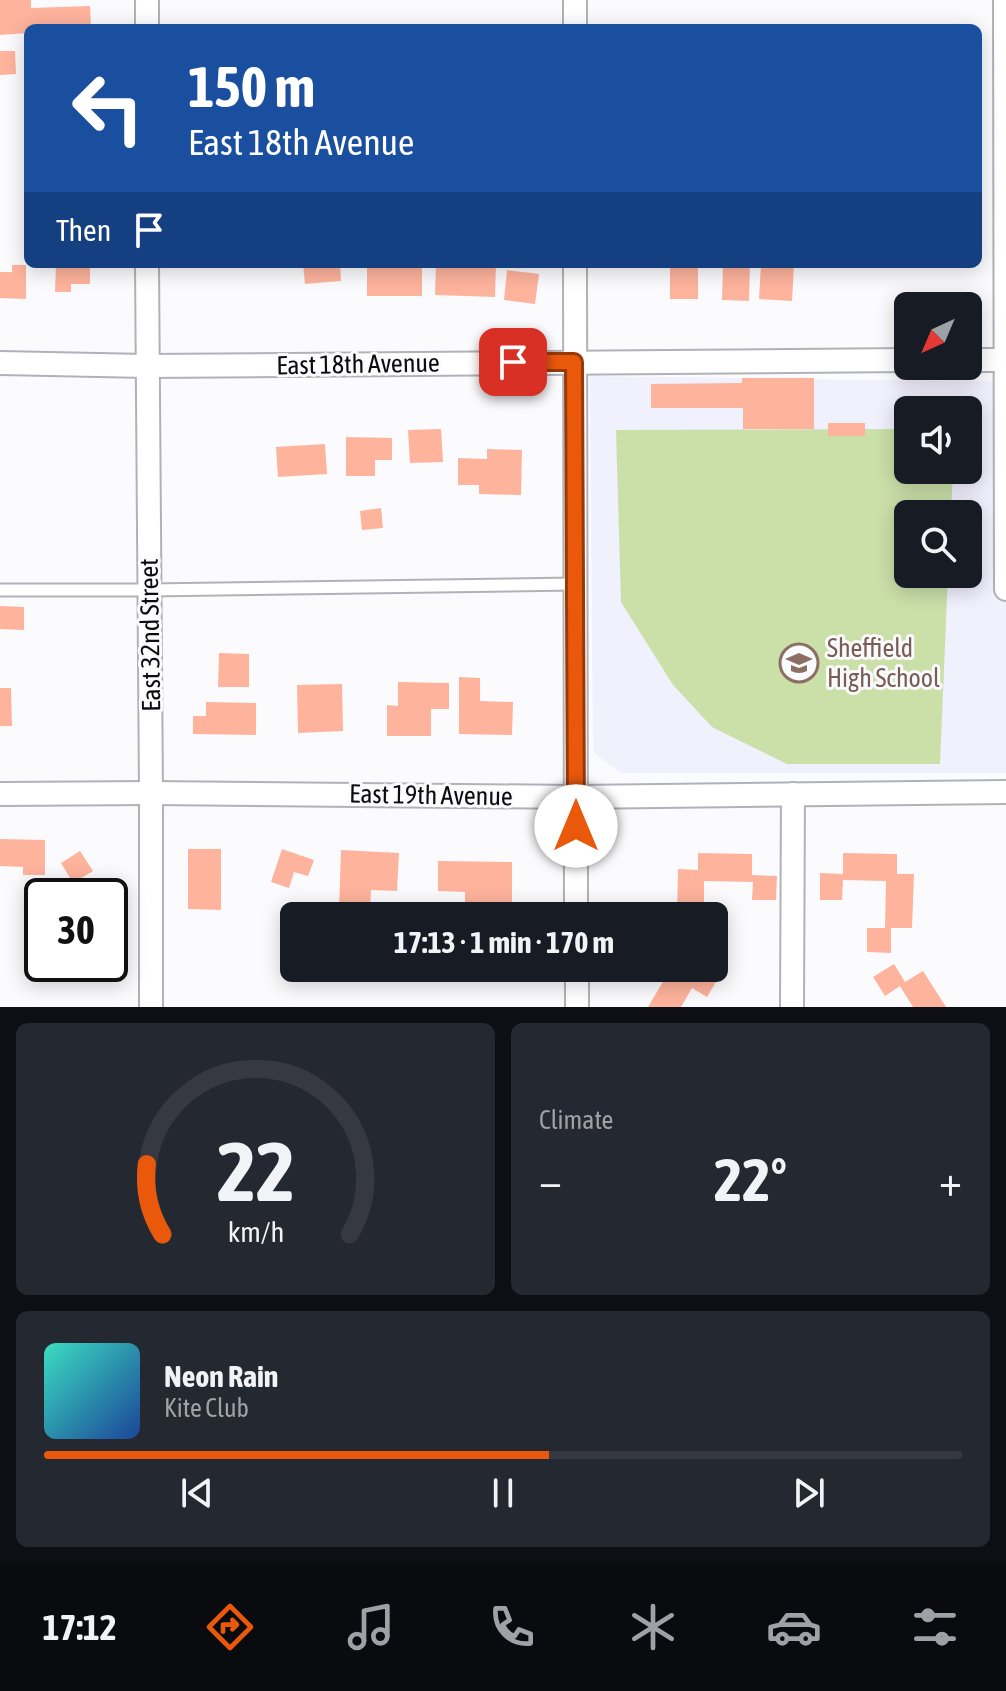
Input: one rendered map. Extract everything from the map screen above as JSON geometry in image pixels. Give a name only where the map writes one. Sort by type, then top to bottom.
[{"type":"street","points":[[147,0],[147,24]]},
{"type":"street","points":[[575,0],[575,24]]},
{"type":"street","points":[[1005,0],[1006,589]]},
{"type":"street","name":"East 32nd Street","points":[[147,268],[151,1007]]},
{"type":"street","points":[[575,268],[576,902]]},
{"type":"street","name":"East 18th Avenue","points":[[0,363],[147,366],[894,360]]},
{"type":"street","points":[[982,360],[1004,360]]},
{"type":"street","name":"East 19th Avenue","points":[[0,794],[576,797],[1006,792]]},
{"type":"street","points":[[792,1007],[793,794]]},
{"type":"street","points":[[577,982],[577,1007]]},
{"type":"lane","points":[[0,590],[575,584]]},
{"type":"shaded area","name":"Sheffield High School","points":[[590,376],[1006,382],[1006,773],[620,773],[593,752]]},
{"type":"green space","points":[[894,429],[894,484],[952,484],[952,500],[894,500],[894,588],[947,588],[940,764],[787,764],[712,727],[673,685],[621,602],[616,430]]},
{"type":"building","points":[[0,0],[31,0],[31,8],[90,6],[91,24],[24,24],[24,33],[0,35]]},
{"type":"building","points":[[0,51],[15,51],[16,74],[0,75]]},
{"type":"building","points":[[12,265],[24,265],[26,268],[26,299],[0,298],[0,272],[12,272]]},
{"type":"building","points":[[56,268],[90,268],[90,284],[71,284],[71,292],[55,292]]},
{"type":"building","points":[[303,268],[340,268],[341,281],[305,284]]},
{"type":"building","points":[[367,268],[422,268],[422,296],[367,296]]},
{"type":"building","points":[[436,268],[496,268],[495,297],[435,295]]},
{"type":"building","points":[[670,268],[698,268],[698,299],[670,299]]},
{"type":"building","points":[[723,268],[750,268],[749,301],[722,300]]},
{"type":"building","points":[[761,268],[794,268],[792,301],[759,299]]},
{"type":"building","points":[[507,270],[539,274],[535,304],[504,300]]},
{"type":"building","points":[[742,378],[814,378],[814,429],[743,429],[743,408],[651,408],[651,384],[742,383]]},
{"type":"building","points":[[828,423],[865,423],[865,436],[828,436]]},
{"type":"building","points":[[441,429],[443,462],[410,463],[408,430]]},
{"type":"building","points":[[346,437],[392,438],[392,460],[375,460],[375,476],[346,476]]},
{"type":"building","points":[[325,444],[327,474],[278,477],[276,447]]},
{"type":"building","points":[[487,449],[522,450],[521,495],[479,494],[479,485],[458,485],[458,458],[487,459]]},
{"type":"building","points":[[381,508],[383,528],[362,530],[360,511]]},
{"type":"building","points":[[0,606],[24,607],[24,630],[0,629]]},
{"type":"building","points":[[219,653],[249,654],[249,687],[218,687]]},
{"type":"building","points":[[459,677],[480,678],[480,701],[513,702],[512,735],[459,734]]},
{"type":"building","points":[[398,682],[449,683],[449,709],[431,709],[431,736],[387,736],[387,705],[398,706]]},
{"type":"building","points":[[342,684],[343,731],[298,733],[297,685]]},
{"type":"building","points":[[0,688],[11,688],[12,726],[0,726]]},
{"type":"building","points":[[206,702],[256,703],[256,735],[193,734],[193,716],[206,716]]},
{"type":"building","points":[[0,839],[45,840],[45,875],[23,875],[23,867],[0,866]]},
{"type":"building","points":[[188,849],[221,849],[221,910],[188,909]]},
{"type":"building","points":[[282,849],[314,860],[308,876],[294,872],[289,888],[271,882]]},
{"type":"building","points":[[341,850],[399,853],[397,891],[371,890],[370,902],[339,902]]},
{"type":"building","points":[[80,851],[93,871],[81,878],[70,878],[61,863]]},
{"type":"building","points":[[698,853],[752,854],[752,875],[777,876],[776,900],[752,900],[753,882],[704,881],[704,902],[677,902],[678,869],[698,870]]},
{"type":"building","points":[[843,853],[897,854],[897,874],[914,874],[912,928],[891,928],[891,953],[867,952],[867,928],[885,928],[886,881],[843,880],[842,900],[820,900],[820,873],[843,874]]},
{"type":"building","points":[[438,861],[512,862],[512,902],[465,902],[465,892],[438,891]]},
{"type":"building","points":[[894,964],[905,982],[923,971],[946,1007],[913,1007],[900,986],[885,996],[873,977]]},
{"type":"building","points":[[663,982],[716,982],[707,997],[692,988],[681,1007],[648,1007]]},
{"type":"place","name":"Sheffield High School","points":[[799,663]]},
{"type":"route","points":[[513,362],[574,362],[576,826]]}]
